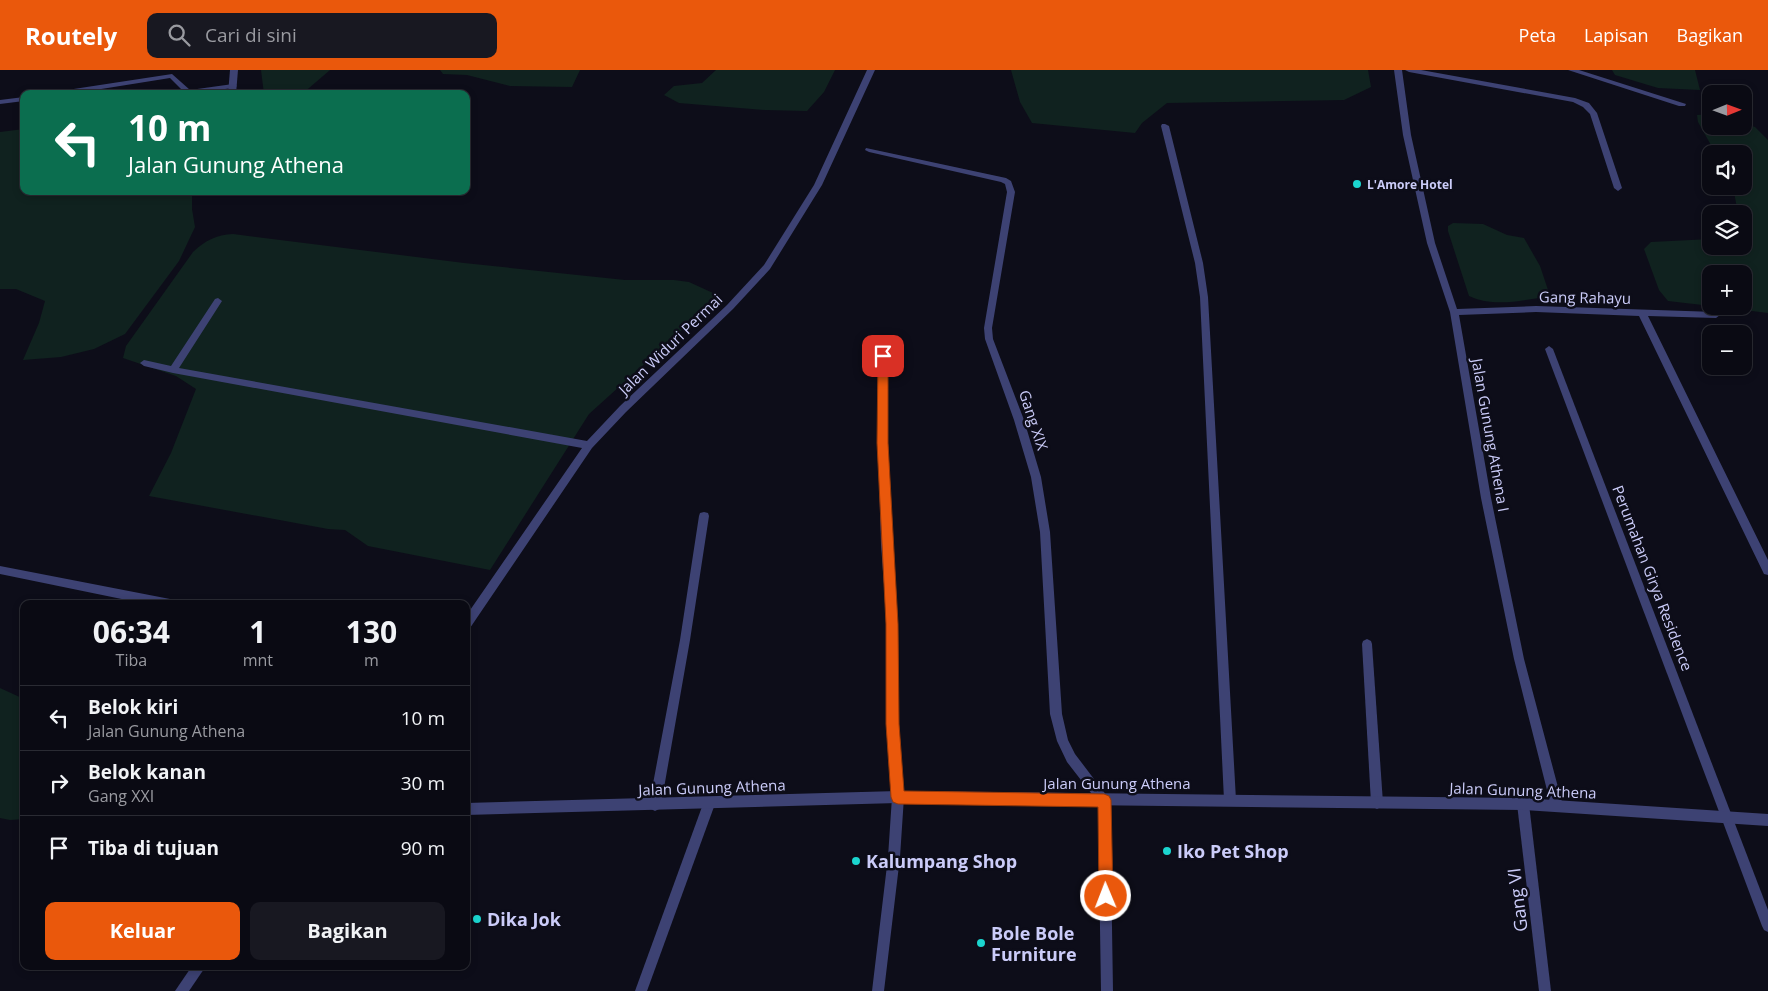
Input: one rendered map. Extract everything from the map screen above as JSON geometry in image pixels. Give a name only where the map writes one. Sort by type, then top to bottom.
[{"type":"street","points":[[232,90],[234,70]]},
{"type":"street","name":"Jalan Widuri Permai","points":[[470,619],[589,445],[623,408],[730,307],[766,267],[818,185],[871,70]]},
{"type":"street","name":"Jalan Gunung Athena I","points":[[1398,70],[1407,135],[1431,243],[1454,312],[1486,498],[1515,640],[1558,806]]},
{"type":"street","points":[[1409,70],[1575,100],[1586,105],[1593,113],[1618,188]]},
{"type":"street","points":[[1572,70],[1682,104]]},
{"type":"street","points":[[80,90],[172,76],[186,90]]},
{"type":"street","points":[[0,102],[20,99]]},
{"type":"street","points":[[1165,126],[1199,263],[1204,297],[1230,800]]},
{"type":"street","name":"Gang XIX","points":[[869,150],[968,171],[1003,180],[1010,186],[1011,192],[988,328],[989,339],[1019,420],[1036,477],[1044,532],[1056,714],[1071,758],[1104,800]]},
{"type":"street","points":[[173,370],[218,301]]},
{"type":"street","name":"Gang Rahayu","points":[[1454,312],[1536,310],[1702,314]]},
{"type":"street","points":[[1642,312],[1768,571]]},
{"type":"street","name":"Perumahan Girya Residence","points":[[1549,349],[1768,926]]},
{"type":"street","points":[[878,991],[894,857],[898,797],[892,724],[892,624],[883,443],[883,356]]},
{"type":"street","points":[[144,363],[173,370],[589,445]]},
{"type":"street","points":[[655,805],[685,640],[704,516]]},
{"type":"street","points":[[0,570],[150,600]]},
{"type":"street","points":[[1367,644],[1377,803]]},
{"type":"street","name":"Jalan Gunung Athena","points":[[470,809],[709,804],[898,797],[1523,804],[1768,820]]},
{"type":"street","points":[[1104,800],[1107,991]]},
{"type":"street","points":[[641,991],[709,804]]},
{"type":"street","name":"Gang VI","points":[[1523,804],[1545,991]]},
{"type":"street","points":[[181,991],[197,970]]},
{"type":"green space","points":[[261,70],[330,70],[307,90],[264,90]]},
{"type":"green space","points":[[440,70],[580,70],[572,87],[510,86],[467,75],[443,74]]},
{"type":"green space","points":[[716,70],[835,70],[824,92],[807,111],[765,110],[679,103],[664,95],[674,86],[702,83]]},
{"type":"green space","points":[[1011,70],[1368,70],[1371,87],[1344,100],[1167,103],[1142,123],[1135,133],[1032,123],[1020,102]]},
{"type":"green space","points":[[1612,70],[1695,70],[1700,90],[1658,88],[1615,75]]},
{"type":"green space","points":[[1697,115],[1702,115],[1702,129],[1698,122]]},
{"type":"green space","points":[[1752,126],[1768,140],[1768,313],[1752,311],[1752,265],[1702,265],[1702,305],[1668,301],[1659,290],[1644,249],[1651,242],[1702,239],[1702,255],[1752,255],[1752,205],[1736,205],[1735,195],[1752,195],[1752,145],[1711,145],[1705,135],[1752,135]]},
{"type":"green space","points":[[20,130],[20,195],[192,195],[195,227],[179,261],[125,334],[94,349],[61,357],[23,360],[39,323],[45,301],[16,289],[0,289],[0,132]]},
{"type":"green space","points":[[1453,223],[1483,224],[1507,235],[1524,238],[1540,266],[1550,296],[1520,301],[1489,302],[1469,296],[1448,231],[1448,226]]},
{"type":"green space","points":[[233,234],[464,263],[625,280],[674,280],[689,282],[713,293],[714,301],[589,414],[490,570],[368,546],[345,530],[328,529],[149,496],[171,453],[196,389],[176,376],[123,358],[126,346],[193,252],[202,244],[212,239]]},
{"type":"green space","points":[[0,688],[20,697],[20,819],[0,818]]},
{"type":"place","name":"L'Amore Hotel","points":[[1357,184]]},
{"type":"place","name":"Iko Pet Shop","points":[[1167,851]]},
{"type":"place","name":"Kalumpang Shop","points":[[856,861]]},
{"type":"place","name":"Dika Jok","points":[[477,919]]},
{"type":"place","name":"Bole Bole Furniture","points":[[981,943]]},
{"type":"route","points":[[883,356],[886,546],[892,624],[892,724],[898,797],[1104,800],[1106,896]]}]
